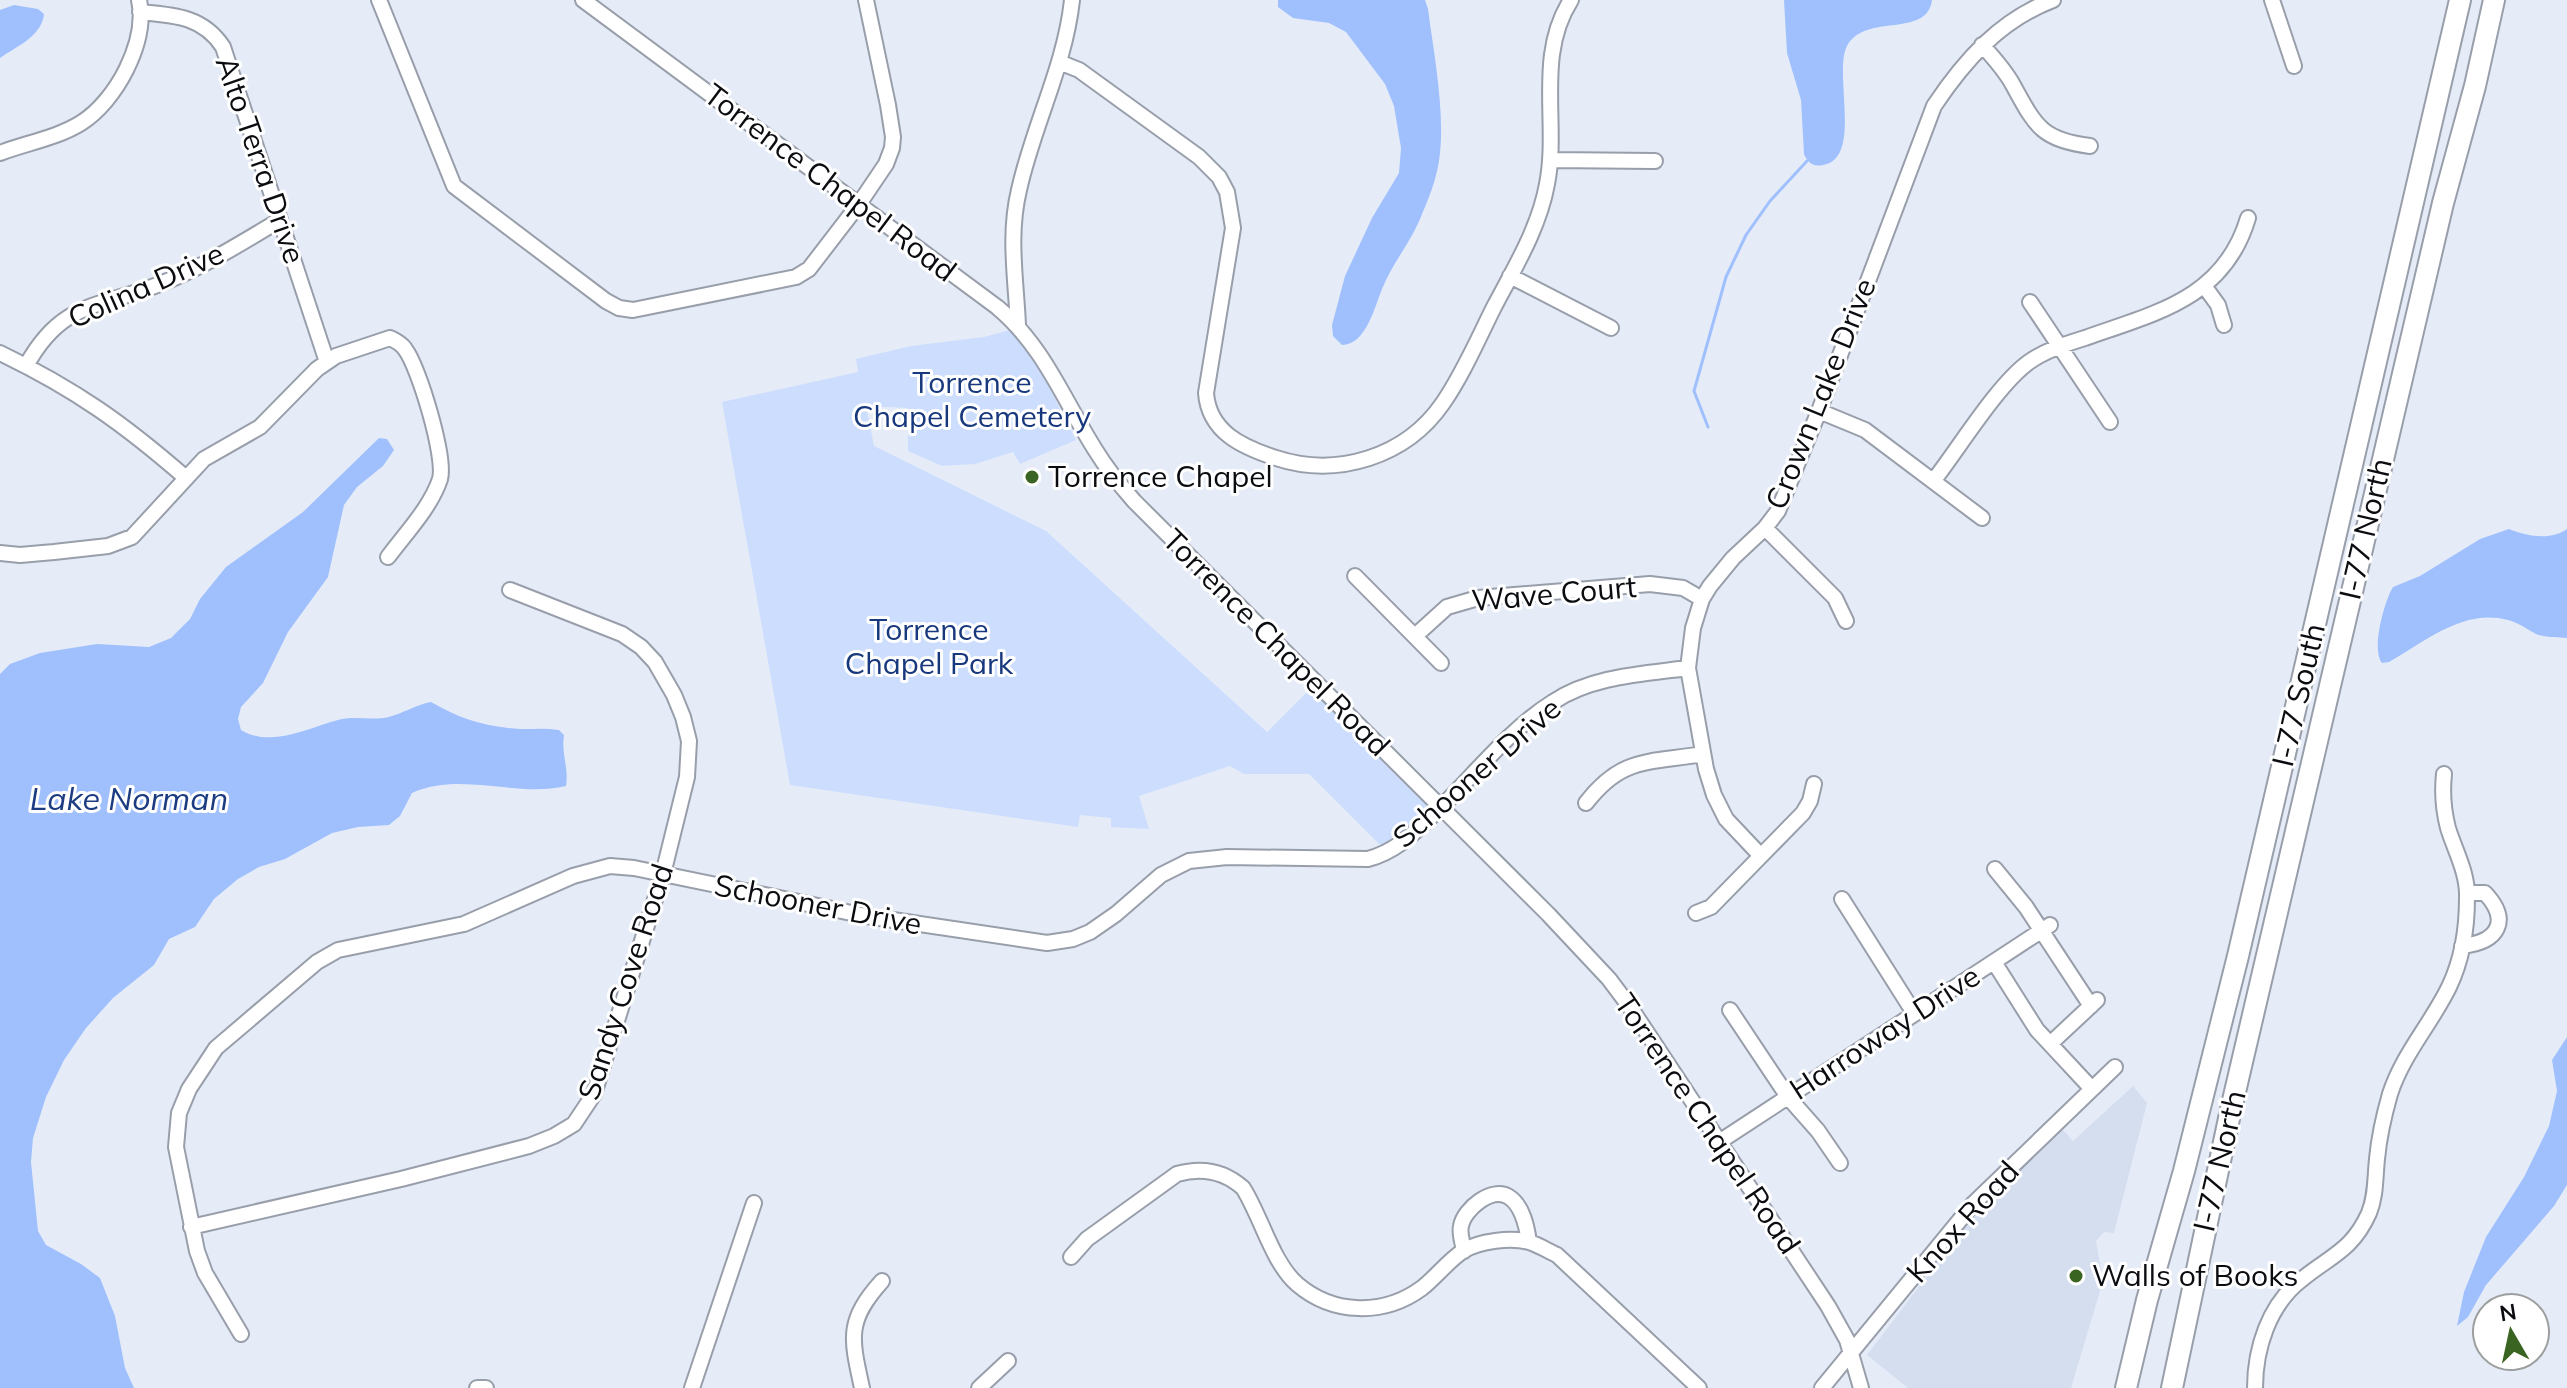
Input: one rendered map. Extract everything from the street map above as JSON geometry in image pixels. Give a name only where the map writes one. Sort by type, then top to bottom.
[{"type":"highway","name":"I-77 South","points":[[2126,1388],[2238,956],[2462,0]]},
{"type":"highway","points":[[2443,203],[2483,0]]},
{"type":"highway","name":"I-77 North","points":[[2172,1388],[2231,1109],[2443,203],[2475,86],[2494,0]]},
{"type":"highway","points":[[2140,1388],[2160,1303],[2184,1171]]},
{"type":"highway","points":[[2165,1388],[2185,1316]]},
{"type":"street","points":[[379,0],[454,186],[613,306],[626,309],[796,277],[809,269],[886,164],[893,137],[866,0]]},
{"type":"street","name":"Torrence Chapel Road","points":[[583,0],[1018,325],[1048,365],[1095,450],[1134,501],[1609,979],[1828,1306],[1844,1333],[1861,1388]]},
{"type":"street","points":[[1018,325],[1013,264],[1014,212],[1024,169],[1059,62],[1072,0]]},
{"type":"street","points":[[1059,62],[1079,70],[1199,157],[1223,184],[1231,205],[1233,228],[1206,393],[1211,415],[1219,428],[1245,446],[1289,462],[1322,466],[1368,459],[1399,445],[1432,418],[1443,403],[1533,231],[1543,204],[1550,160],[1551,58],[1555,34],[1571,0]]},
{"type":"street","points":[[2272,0],[2294,66]]},
{"type":"street","name":"Crown Lake Drive","points":[[1761,856],[1733,828],[1719,807],[1703,754],[1688,668],[1693,628],[1702,599],[1723,568],[1765,528],[1778,511],[1934,106],[1982,45],[2008,23],[2048,1]]},
{"type":"street","points":[[0,153],[71,129],[93,113],[123,72],[136,39],[140,6]]},
{"type":"street","name":"Alto Terra Drive","points":[[140,6],[189,19],[205,26],[218,38],[327,362]]},
{"type":"street","points":[[1982,45],[2004,71],[2027,114],[2037,125],[2061,140],[2090,146]]},
{"type":"street","points":[[1550,160],[1655,161]]},
{"type":"street","points":[[1934,480],[2012,377],[2031,361],[2059,346],[2182,301],[2205,287],[2230,258],[2243,235],[2248,218]]},
{"type":"street","name":"Colina Drive","points":[[26,366],[44,338],[68,316],[104,300],[174,279],[280,220]]},
{"type":"street","points":[[1510,276],[1611,328]]},
{"type":"street","points":[[2205,287],[2218,305],[2224,325]]},
{"type":"street","points":[[2030,302],[2110,422]]},
{"type":"street","points":[[0,553],[54,552],[122,542],[143,528],[211,453],[260,427],[310,375],[327,362],[362,346],[390,338],[407,351],[423,391],[437,439],[441,474],[428,501],[388,557]]},
{"type":"street","points":[[0,353],[98,407],[186,478]]},
{"type":"street","points":[[1819,411],[1865,430],[1982,518]]},
{"type":"street","points":[[1765,528],[1835,598],[1846,621]]},
{"type":"street","points":[[1355,576],[1441,663]]},
{"type":"street","name":"Wave Court","points":[[1415,636],[1447,607],[1478,598],[1650,584],[1683,588],[1702,599]]},
{"type":"street","name":"Sandy Cove Road","points":[[191,1227],[498,1155],[554,1136],[574,1124],[590,1102],[604,1068],[663,874],[681,804],[689,751],[683,717],[662,673],[641,647],[622,634],[510,590]]},
{"type":"street","name":"Schooner Drive","points":[[241,1334],[205,1273],[197,1251],[176,1147],[179,1113],[201,1068],[223,1041],[317,962],[338,950],[464,924],[593,869],[621,866],[866,916],[1029,943],[1056,943],[1090,932],[1161,875],[1189,861],[1227,857],[1368,859],[1394,849],[1520,728],[1555,700],[1593,683],[1688,668]]},
{"type":"street","points":[[1586,803],[1602,784],[1624,768],[1703,754]]},
{"type":"street","points":[[2255,1388],[2255,1365],[2262,1339],[2280,1301],[2298,1282],[2343,1252],[2359,1232],[2370,1210],[2380,1137],[2390,1093],[2408,1054],[2449,988],[2462,946],[2467,893],[2444,809],[2444,774]]},
{"type":"street","points":[[1696,913],[1711,907],[1803,813],[1814,784]]},
{"type":"street","points":[[1995,869],[2046,928],[2095,1002],[2050,1044]]},
{"type":"street","points":[[2462,946],[2481,942],[2498,927],[2501,920],[2500,913],[2485,893],[2467,893]]},
{"type":"street","points":[[1842,899],[1914,1013]]},
{"type":"street","name":"Harroway Drive","points":[[1719,1142],[2046,928]]},
{"type":"street","points":[[1994,962],[2026,1014],[2092,1089]]},
{"type":"street","points":[[1730,1010],[1788,1097],[1818,1131],[1840,1163]]},
{"type":"street","name":"Knox Road","points":[[1822,1388],[1973,1204],[2115,1067]]},
{"type":"street","points":[[1071,1257],[1087,1239],[1177,1174],[1191,1170],[1215,1172],[1232,1178],[1243,1188],[1277,1255],[1296,1283],[1316,1297],[1342,1307],[1370,1308],[1401,1300],[1425,1285],[1464,1251],[1482,1244],[1529,1242],[1557,1255],[1699,1388]]},
{"type":"street","points":[[1464,1251],[1461,1226],[1468,1212],[1484,1198],[1499,1194],[1509,1197],[1520,1211],[1529,1242]]},
{"type":"street","points":[[692,1388],[754,1203]]},
{"type":"street","points":[[862,1388],[854,1348],[854,1327],[862,1303],[882,1281]]},
{"type":"street","points":[[979,1388],[1008,1361]]},
{"type":"street","points":[[477,1388],[486,1388]]},
{"type":"shaded area","points":[[2133,1086],[2147,1103],[2114,1233],[2104,1232],[2096,1241],[2103,1281],[2071,1388],[1908,1388],[1867,1355],[1964,1227],[2062,1129],[2073,1141]]},
{"type":"green space","name":"Torrence Chapel Park","points":[[1010,330],[1038,368],[1076,440],[1020,464],[1013,452],[975,464],[942,466],[908,451],[908,408],[866,406],[874,446],[1046,531],[1267,732],[1316,683],[1441,807],[1387,852],[1309,774],[1244,774],[1230,766],[1139,796],[1149,829],[1111,827],[1111,818],[1080,815],[1078,827],[790,785],[722,402],[858,372],[856,359],[911,346],[984,337]]},
{"type":"water","points":[[1278,0],[1425,0],[1428,9],[1440,105],[1441,143],[1436,176],[1420,219],[1386,280],[1363,332],[1357,339],[1342,345],[1333,336],[1332,325],[1345,276],[1372,218],[1399,173],[1401,148],[1394,106],[1385,84],[1346,32],[1329,23],[1293,18],[1278,7]]},
{"type":"water","points":[[1784,0],[1932,0],[1928,12],[1919,19],[1868,30],[1856,36],[1847,46],[1843,75],[1845,113],[1842,148],[1835,159],[1823,165],[1811,164],[1804,154],[1801,100],[1787,53]]},
{"type":"water","points":[[14,5],[38,9],[44,14],[42,22],[33,35],[0,58],[0,10]]},
{"type":"water","name":"Lake Norman","points":[[379,438],[387,439],[394,450],[383,466],[357,487],[344,505],[328,577],[288,632],[263,683],[241,707],[238,719],[241,730],[253,735],[277,737],[344,719],[389,717],[431,702],[485,724],[559,730],[564,735],[566,786],[528,789],[450,784],[412,793],[400,816],[389,825],[332,833],[285,859],[259,867],[238,879],[214,899],[195,927],[169,939],[154,965],[113,998],[86,1028],[64,1060],[46,1097],[33,1138],[31,1162],[38,1231],[46,1245],[100,1278],[115,1316],[125,1368],[134,1388],[0,1388],[0,674],[10,664],[40,653],[97,644],[149,647],[171,638],[190,619],[200,599],[226,567],[303,512]]},
{"type":"water","points":[[2509,529],[2538,536],[2554,535],[2567,529],[2567,638],[2536,634],[2508,620],[2492,617],[2476,619],[2461,622],[2431,636],[2389,662],[2382,663],[2378,637],[2393,587],[2420,576],[2480,539]]},
{"type":"water","points":[[2567,1037],[2567,1185],[2554,1206],[2482,1292],[2471,1292],[2471,1312],[2457,1326],[2464,1292],[2486,1237],[2524,1177],[2549,1126],[2557,1091],[2552,1060]]},
{"type":"waterway","points":[[1708,427],[1694,391],[1726,277],[1746,235],[1770,201],[1807,161]]},
{"type":"place","name":"Torrence Chapel","points":[[1032,477]]},
{"type":"place","name":"Walls of Books","points":[[2076,1276]]},
{"type":"park label","name":"Torrence Chapel Cemetery","points":[[972,400]]}]
